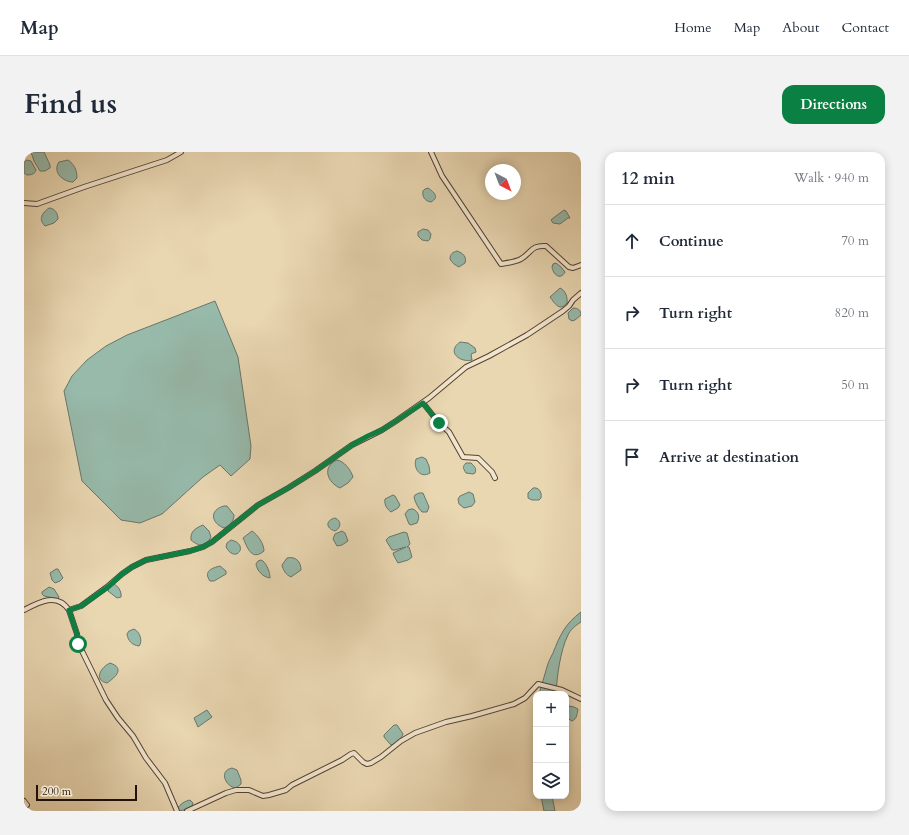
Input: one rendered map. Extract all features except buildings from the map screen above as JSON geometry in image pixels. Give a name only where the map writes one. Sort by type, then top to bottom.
[{"type":"street","points":[[24,203],[37,204],[167,160],[181,152]]},
{"type":"street","points":[[431,152],[442,176],[482,237],[502,264],[520,259],[537,246],[546,246],[569,267],[573,268],[581,265]]},
{"type":"street","points":[[69,610],[81,606],[108,587],[122,574],[146,560],[190,551],[203,547],[212,542],[258,505],[315,471],[352,445],[396,421],[423,403],[466,367],[527,335],[563,311],[581,293]]},
{"type":"street","points":[[423,403],[439,423],[449,432],[463,457],[478,458],[492,472],[495,478]]},
{"type":"street","points":[[24,610],[46,600],[65,604],[69,610],[77,634],[78,644],[106,700],[165,783],[177,811]]},
{"type":"street","points":[[187,811],[236,790],[249,790],[263,796],[286,790],[292,785],[354,753],[363,762],[367,764],[371,763],[401,741],[415,733],[446,722],[514,704],[525,698],[538,684],[562,690],[581,699]]},
{"type":"street","points":[[24,801],[27,805]]},
{"type":"shaded area","points":[[31,152],[44,152],[50,168],[45,171],[40,171]]},
{"type":"shaded area","points":[[27,160],[31,161],[36,170],[35,172],[27,175],[24,173],[24,162]]},
{"type":"shaded area","points":[[68,160],[72,163],[76,170],[77,178],[73,182],[69,182],[62,178],[57,169],[59,162]]},
{"type":"shaded area","points":[[428,188],[436,196],[431,202],[426,200],[423,195],[423,191]]},
{"type":"shaded area","points":[[49,208],[56,212],[58,219],[54,223],[45,226],[41,219],[44,212]]},
{"type":"shaded area","points":[[564,210],[570,218],[560,224],[553,223],[551,220]]},
{"type":"shaded area","points":[[423,229],[428,230],[431,234],[428,241],[422,240],[418,236],[418,232]]},
{"type":"shaded area","points":[[457,251],[465,257],[465,263],[459,267],[450,259],[452,254]]},
{"type":"shaded area","points":[[556,263],[565,272],[561,276],[557,276],[553,270],[553,264]]},
{"type":"shaded area","points":[[560,288],[565,292],[567,298],[567,303],[562,307],[558,306],[550,297]]},
{"type":"shaded area","points":[[215,301],[238,357],[251,446],[250,459],[231,476],[220,465],[203,477],[162,514],[140,523],[121,520],[82,481],[64,391],[72,376],[87,360],[106,346],[127,335]]},
{"type":"shaded area","points":[[573,308],[579,310],[581,315],[572,321],[569,319],[568,313]]},
{"type":"shaded area","points":[[460,342],[468,343],[475,348],[476,352],[471,354],[472,360],[463,360],[454,353],[454,349]]},
{"type":"shaded area","points":[[422,457],[426,459],[430,473],[423,475],[416,469],[415,462],[416,459]]},
{"type":"shaded area","points":[[337,460],[347,466],[353,477],[348,483],[340,488],[332,482],[328,475],[329,467]]},
{"type":"shaded area","points":[[466,463],[471,463],[474,466],[476,470],[475,473],[466,473],[463,468]]},
{"type":"shaded area","points":[[533,488],[537,488],[540,492],[541,498],[539,500],[532,500],[528,498],[528,493]]},
{"type":"shaded area","points":[[469,492],[473,494],[475,502],[472,506],[464,508],[459,504],[458,499],[460,496]]},
{"type":"shaded area","points":[[419,493],[423,493],[429,507],[427,512],[422,512],[416,503],[414,497]]},
{"type":"shaded area","points":[[393,495],[400,505],[391,512],[386,507],[385,499]]},
{"type":"shaded area","points":[[227,506],[234,515],[231,523],[224,528],[214,520],[214,513],[216,510]]},
{"type":"shaded area","points":[[411,509],[418,513],[419,517],[417,523],[411,525],[409,524],[405,514]]},
{"type":"shaded area","points":[[335,518],[340,524],[339,528],[335,531],[328,526],[328,522]]},
{"type":"shaded area","points":[[203,525],[209,531],[211,537],[207,543],[200,545],[191,540],[191,534],[198,527]]},
{"type":"shaded area","points":[[252,531],[263,545],[264,551],[260,554],[256,555],[250,552],[243,538]]},
{"type":"shaded area","points":[[342,531],[345,533],[348,541],[337,546],[333,539],[335,534]]},
{"type":"shaded area","points":[[404,532],[407,533],[410,544],[407,547],[409,547],[412,557],[398,563],[393,553],[406,547],[392,550],[386,540],[389,537]]},
{"type":"shaded area","points":[[231,540],[240,545],[239,552],[237,554],[230,552],[226,547],[227,543]]},
{"type":"shaded area","points":[[287,558],[297,560],[301,567],[301,570],[291,577],[285,572],[282,565]]},
{"type":"shaded area","points":[[261,560],[267,567],[270,578],[263,575],[258,569],[256,564]]},
{"type":"shaded area","points":[[220,566],[226,571],[226,574],[214,581],[210,581],[207,575],[209,570]]},
{"type":"shaded area","points":[[58,569],[63,578],[55,583],[52,580],[50,573]]},
{"type":"shaded area","points":[[113,584],[119,589],[121,597],[117,598],[108,591]]},
{"type":"shaded area","points":[[49,587],[54,589],[59,597],[58,599],[44,596],[42,594],[42,592]]},
{"type":"shaded area","points":[[581,612],[581,622],[570,631],[565,641],[558,672],[556,691],[540,691],[548,663],[561,635],[571,621]]},
{"type":"shaded area","points":[[134,629],[138,632],[140,637],[141,642],[139,646],[134,645],[128,639],[127,634],[129,631]]},
{"type":"shaded area","points":[[110,663],[117,667],[118,673],[107,683],[100,679],[99,676],[101,670]]},
{"type":"shaded area","points":[[569,706],[578,709],[576,718],[572,721],[569,719]]},
{"type":"shaded area","points":[[207,710],[212,717],[198,727],[194,718]]},
{"type":"shaded area","points":[[394,725],[397,725],[403,734],[395,744],[391,745],[384,735]]},
{"type":"shaded area","points":[[232,768],[237,770],[241,780],[241,784],[236,788],[229,785],[224,775],[225,772]]},
{"type":"shaded area","points":[[542,799],[553,799],[555,811],[544,811]]},
{"type":"shaded area","points":[[190,800],[193,803],[192,806],[179,811],[177,809],[183,803]]},
{"type":"route","points":[[78,644],[77,634],[69,610],[81,606],[108,587],[132,567],[146,560],[190,551],[203,547],[212,542],[258,505],[315,471],[352,445],[382,430],[423,403],[439,423]]}]
